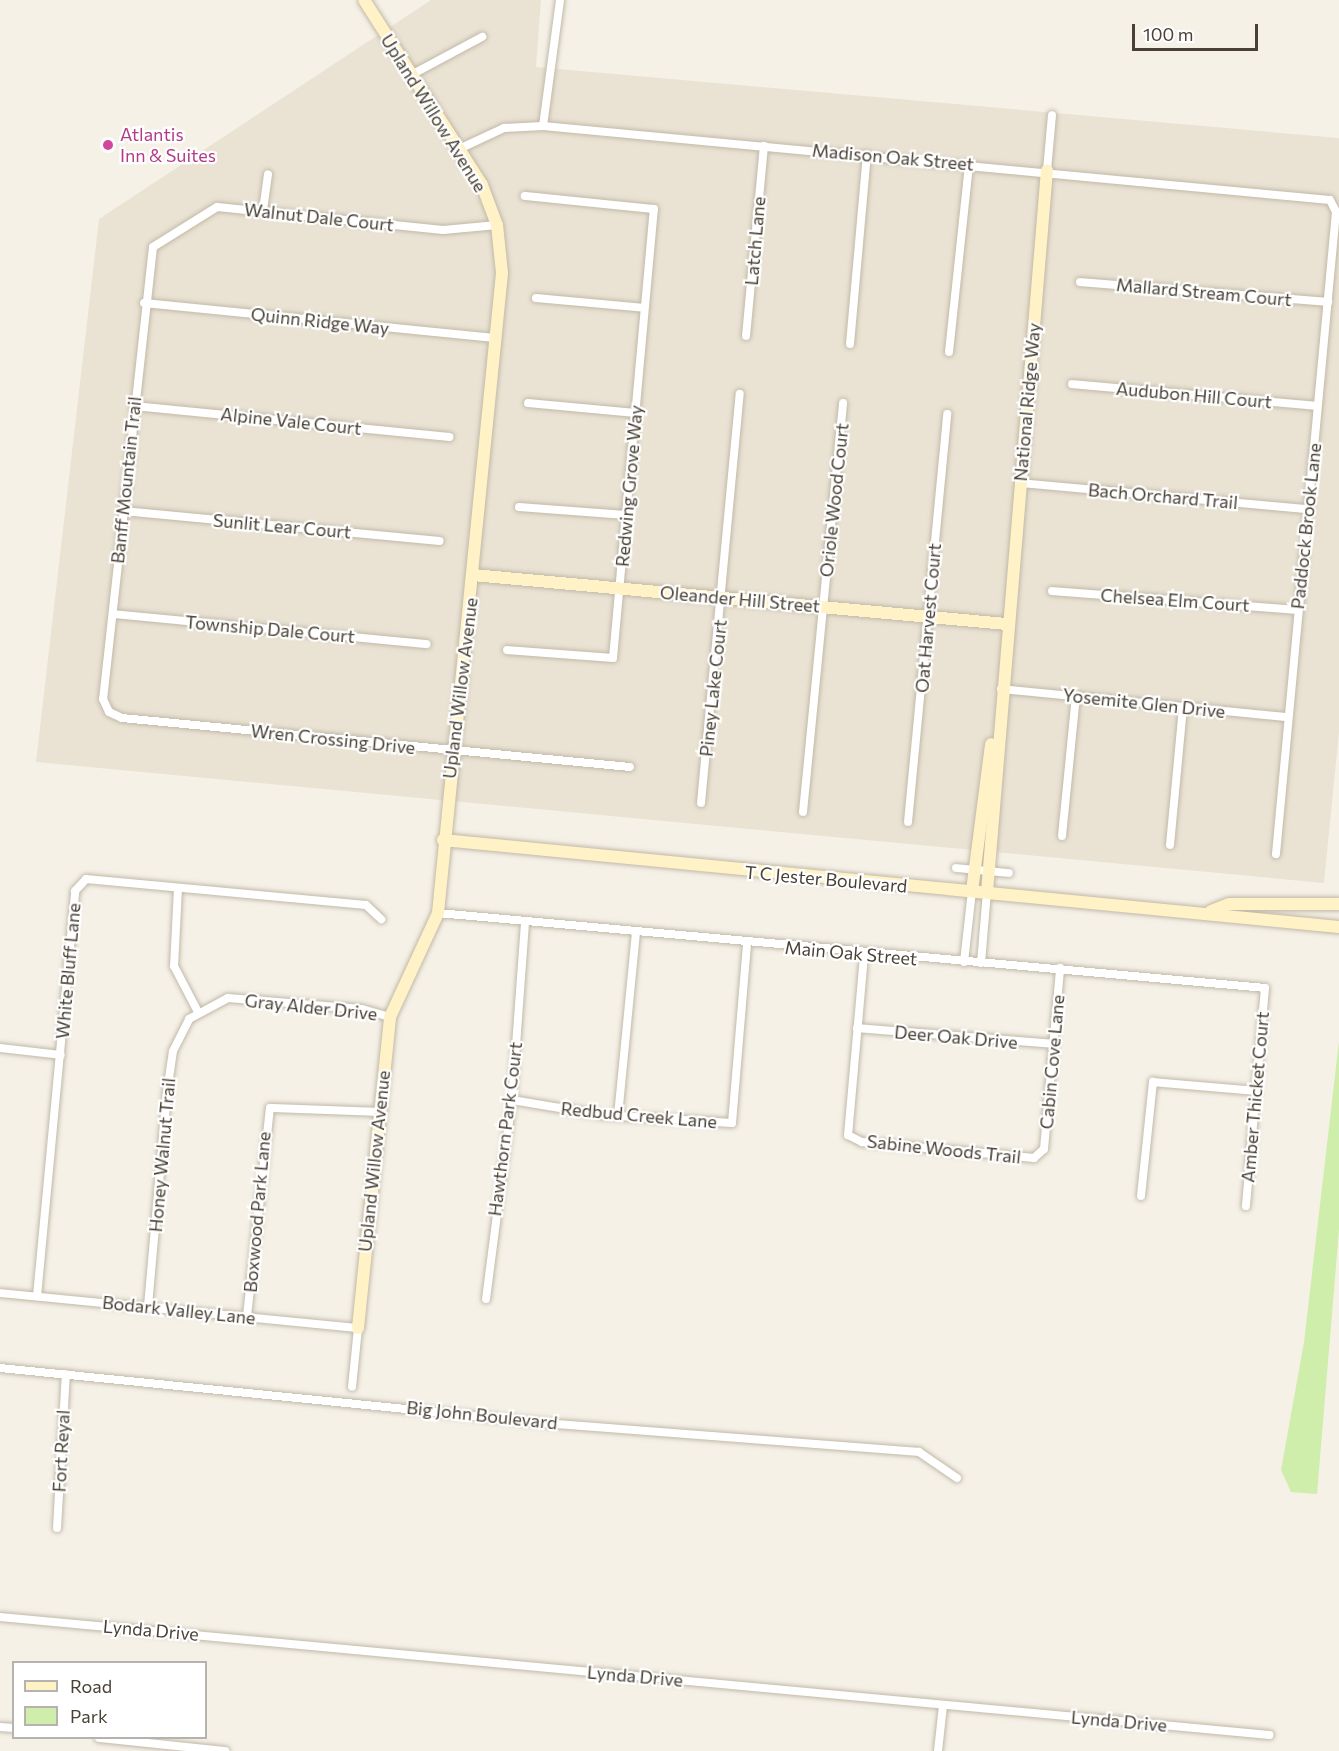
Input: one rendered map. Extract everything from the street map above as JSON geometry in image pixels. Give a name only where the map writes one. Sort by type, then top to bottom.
[{"type":"street","name":"Upland Willow Avenue","points":[[352,1387],[377,1112],[390,1017],[438,913],[443,840],[473,575],[502,273],[497,225],[459,149],[362,0]]},
{"type":"street","points":[[543,126],[560,0]]},
{"type":"street","points":[[411,75],[482,37]]},
{"type":"street","name":"National Ridge Way","points":[[981,963],[1000,689],[1052,115]]},
{"type":"street","name":"Madison Oak Street","points":[[459,149],[504,128],[543,126],[1047,170],[1330,200]]},
{"type":"street","name":"Latch Lane","points":[[746,336],[764,146]]},
{"type":"street","points":[[850,344],[867,155]]},
{"type":"street","points":[[949,352],[969,164]]},
{"type":"street","points":[[264,210],[268,174]]},
{"type":"street","name":"Redwing Grove Way","points":[[507,650],[613,658],[654,209],[525,196]]},
{"type":"street","name":"Paddock Brook Lane","points":[[1276,854],[1336,212],[1330,200]]},
{"type":"street","name":"Walnut Dale Court","points":[[153,247],[217,207],[443,230],[497,225]]},
{"type":"street","name":"Banff Mountain Trail","points":[[109,712],[103,699],[144,303],[153,247]]},
{"type":"street","name":"Mallard Stream Court","points":[[1080,282],[1328,302]]},
{"type":"street","points":[[536,298],[645,308]]},
{"type":"street","name":"Quinn Ridge Way","points":[[144,303],[497,338]]},
{"type":"street","name":"Audubon Hill Court","points":[[1071,384],[1317,406]]},
{"type":"street","name":"Piney Lake Court","points":[[701,803],[740,394]]},
{"type":"street","points":[[528,403],[636,413]]},
{"type":"street","name":"Oriole Wood Court","points":[[803,812],[843,403]]},
{"type":"street","name":"Alpine Vale Court","points":[[134,406],[449,437]]},
{"type":"street","name":"Oat Harvest Court","points":[[908,822],[947,414]]},
{"type":"street","name":"Bach Orchard Trail","points":[[1020,483],[1307,509]]},
{"type":"street","points":[[519,507],[626,515]]},
{"type":"street","name":"Sunlit Lear Court","points":[[123,511],[440,541]]},
{"type":"street","name":"Oleander Hill Street","points":[[473,575],[1006,624]]},
{"type":"street","name":"Chelsea Elm Court","points":[[1052,591],[1298,610]]},
{"type":"street","name":"Township Dale Court","points":[[113,614],[427,644]]},
{"type":"street","name":"National Ridge Way","points":[[964,962],[974,870],[1000,689]]},
{"type":"street","name":"Yosemite Glen Drive","points":[[1000,689],[1287,717]]},
{"type":"street","points":[[1062,836],[1076,696]]},
{"type":"street","points":[[1170,845],[1183,707]]},
{"type":"street","name":"Wren Crossing Drive","points":[[109,712],[122,718],[630,767]]},
{"type":"street","name":"T C Jester Boulevard","points":[[443,840],[1210,912],[1339,927]]},
{"type":"street","points":[[956,868],[1010,873]]},
{"type":"street","name":"White Bluff Lane","points":[[37,1296],[75,891],[86,879],[366,905],[381,919]]},
{"type":"street","points":[[178,888],[174,966],[198,1012]]},
{"type":"street","name":"T C Jester Boulevard","points":[[1210,912],[1229,904],[1339,904]]},
{"type":"street","name":"Main Oak Street","points":[[438,913],[864,956],[1060,968],[1265,988]]},
{"type":"street","name":"Hawthorn Park Court","points":[[486,1299],[512,1100],[525,922]]},
{"type":"street","points":[[618,1116],[636,933]]},
{"type":"street","name":"Redbud Creek Lane","points":[[512,1100],[618,1116],[732,1123],[747,944]]},
{"type":"street","name":"Sabine Woods Trail","points":[[864,956],[847,1127],[854,1139],[1041,1156]]},
{"type":"street","name":"Cabin Cove Lane","points":[[1041,1156],[1060,968]]},
{"type":"street","name":"Amber Thicket Court","points":[[1246,1206],[1265,988]]},
{"type":"street","name":"Gray Alder Drive","points":[[198,1012],[228,998],[362,1009],[390,1017]]},
{"type":"street","name":"Honey Walnut Trail","points":[[148,1306],[173,1051],[198,1012]]},
{"type":"street","name":"Deer Oak Drive","points":[[857,1028],[1054,1044]]},
{"type":"street","points":[[0,1048],[61,1056]]},
{"type":"street","points":[[1141,1196],[1153,1082],[1256,1091]]},
{"type":"street","name":"Boxwood Park Lane","points":[[248,1316],[270,1108],[377,1112]]},
{"type":"street","name":"Bodark Valley Lane","points":[[0,1293],[358,1328]]},
{"type":"street","name":"Big John Boulevard","points":[[0,1368],[544,1423],[919,1452],[957,1478]]},
{"type":"street","name":"Fort Reyal","points":[[57,1528],[66,1374]]},
{"type":"street","name":"Lynda Drive","points":[[0,1617],[943,1706],[1270,1734]]},
{"type":"street","points":[[938,1751],[943,1706]]},
{"type":"street","points":[[117,1739],[225,1751]]},
{"type":"shaded area","points":[[431,0],[541,0],[536,67],[1339,138],[1339,732],[1324,883],[36,762],[99,219]]},
{"type":"green space","points":[[1339,1041],[1339,1230],[1317,1494],[1291,1492],[1281,1470],[1304,1342]]},
{"type":"place","name":"Atlantis Inn & Suites","points":[[108,145]]}]
